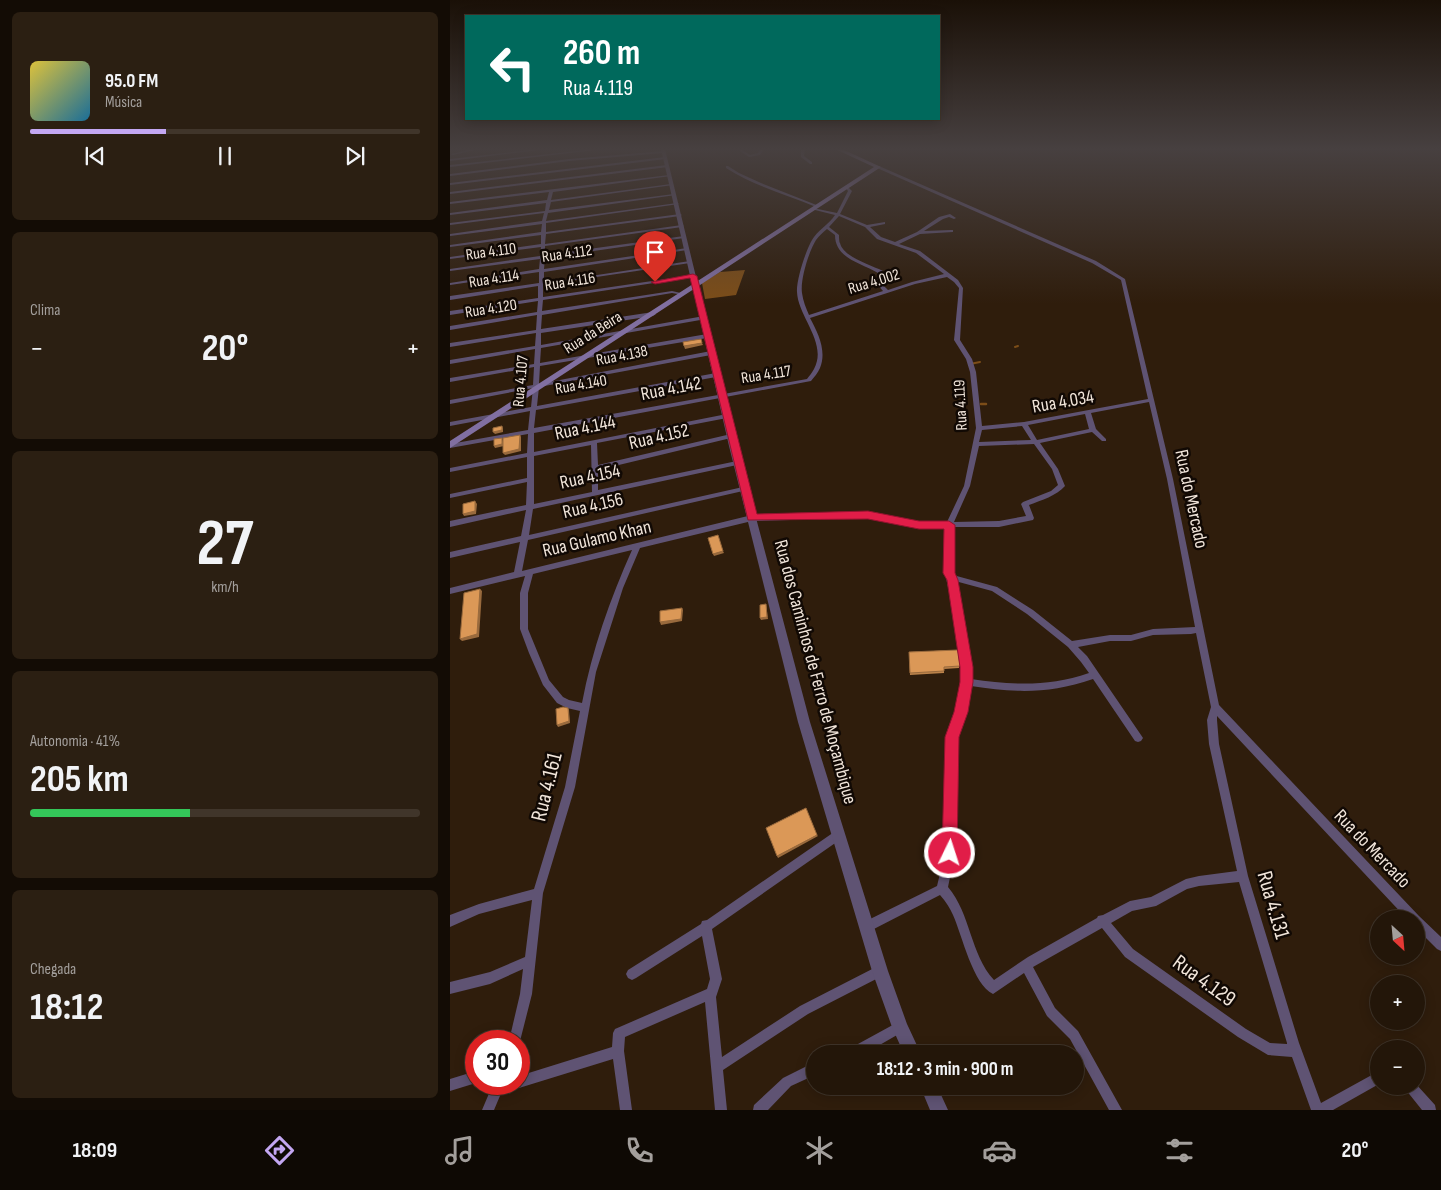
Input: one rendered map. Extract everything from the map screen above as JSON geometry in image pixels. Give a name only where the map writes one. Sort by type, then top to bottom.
[{"type":"main road","name":"Rua da Beira","points":[[450,445],[536,387],[653,314],[826,201]]},
{"type":"street","points":[[450,203],[469,201]]},
{"type":"street","points":[[450,214],[557,201]]},
{"type":"street","points":[[450,224],[630,201]]},
{"type":"street","name":"Rua dos Caminhos de Ferro de Moçambique","points":[[676,201],[743,489],[752,518],[784,649],[837,835],[880,971],[900,1027],[909,1045]]},
{"type":"street","name":"Rua 4.119","points":[[801,201],[815,208],[837,214],[867,226],[879,238],[918,252],[948,275],[961,288],[957,340],[969,359],[973,372],[979,428],[967,486],[949,525]]},
{"type":"street","name":"Rua 4.117","points":[[721,394],[805,382],[812,377],[819,362],[819,340],[801,303],[800,283],[813,242],[837,214],[845,201]]},
{"type":"street","name":"Rua do Mercado","points":[[955,201],[1094,262],[1123,279],[1150,400],[1170,478],[1198,629],[1215,707],[1407,910]]},
{"type":"street","name":"Rua 4.107","points":[[518,574],[530,506],[531,431],[536,387],[545,233],[544,222],[548,202]]},
{"type":"street","points":[[450,235],[677,204]]},
{"type":"street","points":[[450,246],[680,214]]},
{"type":"street","points":[[894,244],[919,232],[944,216],[950,215],[954,218]]},
{"type":"street","points":[[867,226],[882,223]]},
{"type":"street","points":[[450,258],[682,226]]},
{"type":"street","points":[[826,226],[837,235],[836,242],[843,252],[881,272],[878,282],[887,292]]},
{"type":"street","points":[[919,232],[951,231]]},
{"type":"street","name":"Rua 4.110","points":[[450,270],[684,237]]},
{"type":"street","name":"Rua 4.112","points":[[450,284],[687,249]]},
{"type":"street","name":"Rua 4.114","points":[[450,298],[690,262]]},
{"type":"street","name":"Rua 4.002","points":[[808,317],[901,287],[948,275]]},
{"type":"street","name":"Rua 4.116","points":[[450,313],[693,276]]},
{"type":"street","points":[[901,287],[907,293]]},
{"type":"street","name":"Rua 4.120","points":[[450,328],[672,292],[683,294]]},
{"type":"street","points":[[450,345],[653,314]]},
{"type":"street","points":[[450,362],[704,318]]},
{"type":"street","points":[[450,380],[707,336]]},
{"type":"street","name":"Rua 4.138","points":[[450,402],[711,353]]},
{"type":"street","name":"Rua 4.140","points":[[450,424],[716,374]]},
{"type":"street","name":"Rua 4.142","points":[[450,445],[721,394]]},
{"type":"street","name":"Rua 4.034","points":[[979,428],[1024,424],[1150,400]]},
{"type":"street","points":[[1088,413],[1093,430],[1104,440]]},
{"type":"street","name":"Rua 4.144","points":[[450,470],[727,416]]},
{"type":"street","points":[[752,518],[868,515],[919,525],[949,525],[999,524],[1030,518],[1025,504],[1053,493],[1062,486],[1061,479],[1050,460],[1024,424]]},
{"type":"street","points":[[976,444],[1036,442],[1093,430]]},
{"type":"street","name":"Rua 4.152","points":[[594,468],[731,436]]},
{"type":"street","points":[[594,441],[595,493]]},
{"type":"street","name":"Rua 4.154","points":[[450,524],[737,463]]},
{"type":"street","points":[[450,496],[531,479]]},
{"type":"street","name":"Rua 4.156","points":[[450,555],[743,489]]},
{"type":"street","name":"Rua Gulamo Khan","points":[[450,591],[752,518]]},
{"type":"street","points":[[949,525],[948,548],[951,577],[964,649],[967,682],[961,712],[952,737],[949,781],[952,819],[950,853],[942,889],[952,903],[974,956],[990,986],[996,987],[1026,966],[1102,920],[1130,906],[1152,902],[1186,884],[1244,876]]},
{"type":"street","name":"Rua 4.161","points":[[518,1030],[526,994],[538,893],[570,787],[592,672],[612,608],[637,547]]},
{"type":"street","points":[[530,572],[524,593],[524,629],[530,647],[546,682],[560,700],[567,704],[585,708]]},
{"type":"street","points":[[951,577],[994,589],[1030,612],[1071,645],[1084,659],[1093,675],[1138,738]]},
{"type":"street","points":[[1071,645],[1110,638],[1131,638],[1153,632],[1191,632],[1198,629]]},
{"type":"street","points":[[967,682],[1017,689],[1040,689],[1060,686],[1093,675]]},
{"type":"street","name":"Rua 4.131","points":[[1215,707],[1212,720],[1214,744],[1244,876],[1295,1050],[1317,1110]]},
{"type":"street","points":[[632,974],[663,956],[706,925],[785,874],[837,835]]},
{"type":"street","points":[[866,927],[942,889]]},
{"type":"street","points":[[450,921],[480,909],[538,893]]},
{"type":"street","name":"Rua 4.129","points":[[1102,920],[1129,953],[1242,1033],[1268,1049],[1295,1050]]},
{"type":"street","points":[[706,925],[716,979],[710,997],[721,1110]]},
{"type":"street","name":"Rua do Mercado","points":[[1425,928],[1441,945]]},
{"type":"street","points":[[450,988],[490,978],[529,961]]},
{"type":"street","points":[[1026,966],[1051,1012],[1074,1035],[1116,1110]]},
{"type":"street","points":[[717,1067],[804,1010],[880,971]]},
{"type":"street","points":[[626,1110],[618,1050],[618,1036],[621,1031],[712,993]]},
{"type":"street","points":[[867,1045],[900,1027]]},
{"type":"street","points":[[530,1078],[618,1050]]},
{"type":"street","points":[[759,1110],[787,1082],[806,1072]]},
{"type":"street","points":[[450,1085],[465,1080]]},
{"type":"street","points":[[1321,1110],[1370,1082]]},
{"type":"street","points":[[488,1110],[494,1095]]},
{"type":"street","points":[[932,1095],[939,1110]]},
{"type":"street","points":[[1418,1095],[1430,1110]]},
{"type":"shaded area","points":[[745,270],[736,295],[705,299],[702,283],[720,272]]},
{"type":"building","points":[[701,339],[702,343],[684,346],[683,342]]},
{"type":"building","points":[[502,426],[502,430],[493,432],[493,428]]},
{"type":"building","points":[[520,435],[519,449],[503,453],[503,438]]},
{"type":"building","points":[[502,438],[502,444],[494,446],[494,439]]},
{"type":"building","points":[[475,501],[475,511],[463,514],[463,504]]},
{"type":"building","points":[[718,535],[723,551],[713,554],[708,538]]},
{"type":"building","points":[[480,589],[477,634],[460,639],[464,593]]},
{"type":"building","points":[[766,604],[767,617],[760,618],[760,605]]},
{"type":"building","points":[[682,608],[681,619],[660,622],[660,611]]},
{"type":"building","points":[[958,650],[960,666],[944,667],[944,671],[910,673],[909,652]]},
{"type":"building","points":[[568,708],[569,721],[557,725],[556,709]]},
{"type":"building","points":[[806,808],[817,835],[777,856],[766,828]]},
{"type":"waterway","points":[[970,364],[980,362]]},
{"type":"waterway","points":[[981,404],[986,404]]},
{"type":"route","points":[[655,282],[693,276],[743,489],[752,518],[868,515],[919,525],[949,525],[949,573],[956,600],[967,667],[967,682],[961,712],[954,729],[951,746],[952,761],[949,781],[952,819],[950,853]]}]
